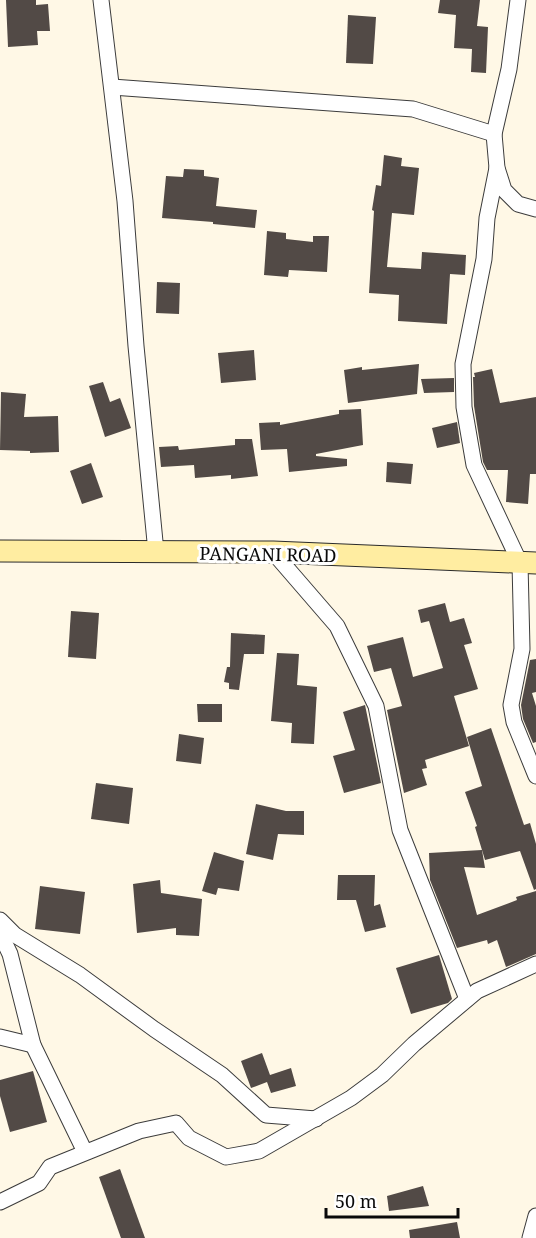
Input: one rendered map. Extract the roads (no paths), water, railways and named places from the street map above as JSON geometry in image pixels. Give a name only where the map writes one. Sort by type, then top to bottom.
[{"type":"main road","name":"PANGANI ROAD","points":[[0,551],[273,552],[528,563]]},
{"type":"street","points":[[101,0],[125,201],[156,552]]},
{"type":"street","points":[[518,0],[509,69],[494,134],[497,168],[504,190],[518,204],[536,209]]},
{"type":"street","points":[[112,87],[413,109],[494,134]]},
{"type":"street","points":[[497,168],[487,218],[484,259],[463,364],[464,407],[474,465],[528,563],[522,649],[511,705],[514,722],[536,776]]},
{"type":"street","points":[[273,552],[337,626],[376,706],[400,830],[467,999]]},
{"type":"street","points":[[0,920],[15,935],[80,975],[222,1075],[266,1115],[316,1119]]},
{"type":"street","points":[[0,933],[10,954],[33,1045],[85,1152]]},
{"type":"street","points":[[0,1202],[39,1183],[50,1167],[138,1131],[176,1123],[189,1138],[226,1157],[259,1151],[351,1098],[382,1075],[414,1044],[477,991],[536,964]]},
{"type":"street","points":[[0,1036],[33,1045]]},
{"type":"street","points":[[530,1238],[536,1216]]}]
